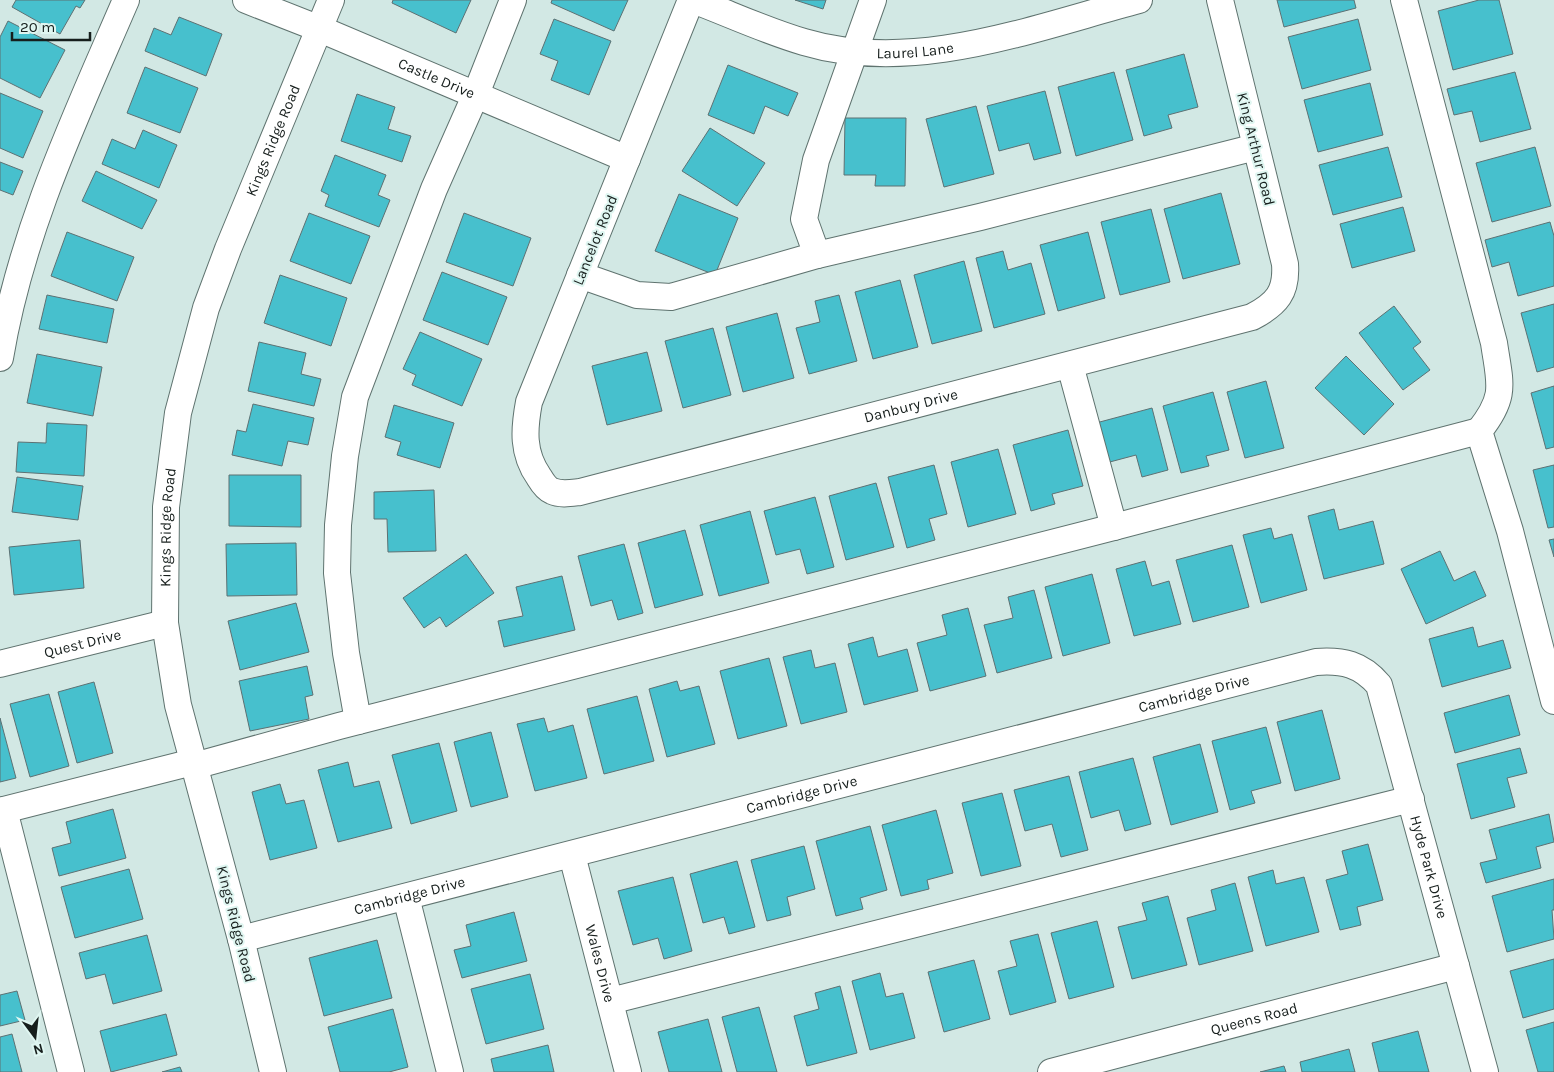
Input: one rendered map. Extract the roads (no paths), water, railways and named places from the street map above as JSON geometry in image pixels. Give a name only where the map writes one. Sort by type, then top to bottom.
[{"type":"street","points":[[0,358],[8,310],[40,205],[126,0]]},
{"type":"street","name":"Castle Drive","points":[[246,0],[476,94],[627,159]]},
{"type":"street","name":"Kings Ridge Road","points":[[272,1072],[241,939],[178,705],[165,623],[164,553],[171,454],[192,352],[228,249],[331,0]]},
{"type":"street","points":[[358,721],[346,652],[337,573],[338,525],[345,456],[355,397],[434,189],[476,94],[513,0]]},
{"type":"street","name":"Laurel Lane","points":[[692,0],[805,42],[883,53],[939,49],[997,37],[1139,0]]},
{"type":"street","name":"Lancelot Road","points":[[542,481],[532,467],[526,447],[525,425],[529,402],[692,0]]},
{"type":"street","points":[[817,255],[804,219],[816,160],[873,0]]},
{"type":"street","name":"King Arthur Road","points":[[1220,0],[1284,264],[1286,279],[1278,297]]},
{"type":"street","points":[[71,1072],[2,811],[194,764],[1479,431],[1493,413],[1501,392],[1494,343],[1404,0]]},
{"type":"street","points":[[580,275],[637,295],[671,297],[817,255],[980,217],[1256,147]]},
{"type":"street","name":"Danbury Drive","points":[[542,481],[552,491],[564,494],[580,492],[1252,317],[1268,308],[1278,297]]},
{"type":"street","points":[[1070,365],[1114,527]]},
{"type":"street","points":[[1479,431],[1510,531],[1554,701]]},
{"type":"street","name":"Quest Drive","points":[[0,664],[165,623]]},
{"type":"street","name":"Cambridge Drive","points":[[241,939],[1316,662],[1350,663],[1362,669]]},
{"type":"street","name":"Hyde Park Drive","points":[[1362,669],[1379,685],[1485,1072]]},
{"type":"street","points":[[610,1001],[1411,799]]},
{"type":"street","name":"Wales Drive","points":[[572,855],[628,1072]]},
{"type":"street","points":[[406,897],[450,1072]]},
{"type":"street","name":"Queens Road","points":[[1051,1072],[1456,966]]}]
